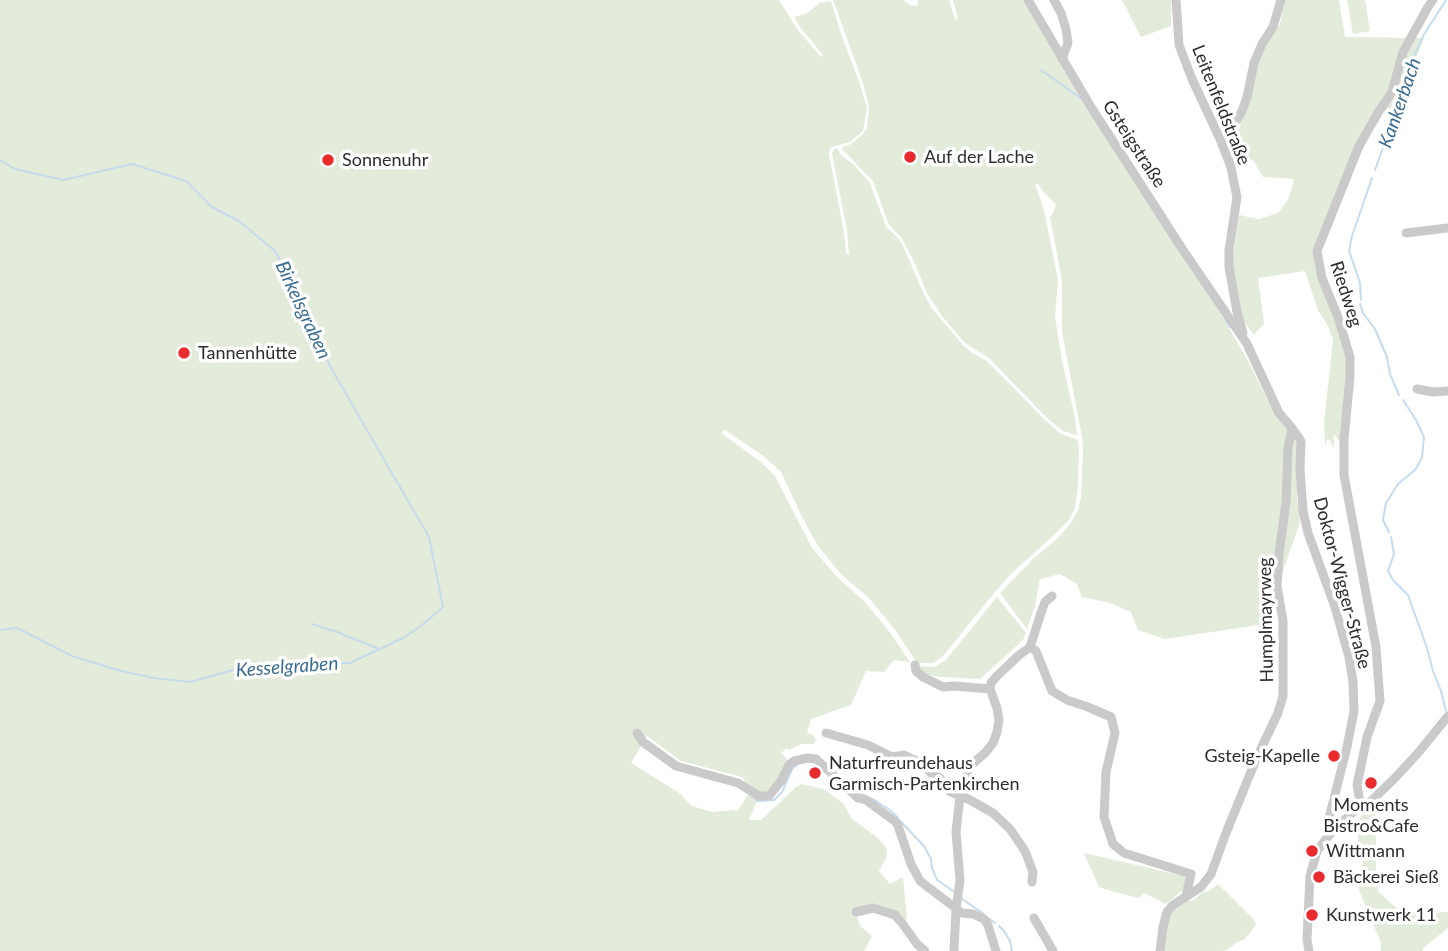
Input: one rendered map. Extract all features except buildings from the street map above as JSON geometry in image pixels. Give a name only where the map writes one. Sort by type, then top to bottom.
[{"type":"street","name":"Gsteigstraße","points":[[1028,0],[1091,107],[1181,247]]},
{"type":"street","points":[[1054,0],[1061,13],[1068,43],[1062,58]]},
{"type":"street","name":"Leitenfeldstraße","points":[[1176,0],[1179,45],[1231,167],[1237,197],[1229,267],[1237,312],[1247,344]]},
{"type":"street","points":[[1220,139],[1242,111],[1254,64],[1273,27],[1281,0]]},
{"type":"street","name":"Riedweg","points":[[1361,808],[1357,785],[1367,737],[1380,701],[1376,647],[1344,475],[1350,357],[1319,268],[1317,251],[1359,146],[1392,92],[1404,52],[1433,0]]},
{"type":"street","points":[[1406,233],[1448,228]]},
{"type":"street","name":"Doktor-Wigger-Straße","points":[[1181,247],[1247,344],[1279,413],[1301,441],[1303,511],[1308,533],[1335,607],[1353,682],[1354,711],[1327,826],[1330,834]]},
{"type":"street","points":[[1417,389],[1448,391]]},
{"type":"street","name":"Humplmayrweg","points":[[1205,882],[1214,869],[1257,757],[1273,727],[1283,696],[1283,621],[1277,586],[1286,502],[1288,448],[1293,428]]},
{"type":"street","points":[[954,951],[960,880],[956,832],[961,787],[967,772],[993,743],[997,732],[999,720],[990,689],[991,683],[1030,647],[1041,610],[1052,596]]},
{"type":"street","points":[[1030,647],[1036,651],[1052,691],[1111,718],[1115,733],[1106,772],[1104,817],[1113,844],[1124,853],[1191,874],[1205,882],[1167,912],[1160,951]]},
{"type":"street","points":[[915,665],[916,671],[923,677],[943,687],[990,689]]},
{"type":"street","points":[[1308,951],[1310,876],[1317,851],[1353,812],[1368,804],[1394,779],[1448,716]]},
{"type":"street","points":[[637,733],[643,743],[676,766],[738,783],[759,796],[769,796],[794,761],[816,759],[858,798],[866,800],[897,823],[916,876],[962,913],[984,919],[996,951]]},
{"type":"street","points":[[827,733],[868,744],[892,757],[904,755],[919,762],[940,778],[946,787],[1006,823],[1025,851],[1033,872],[1032,882]]},
{"type":"street","points":[[1185,896],[1191,874]]},
{"type":"street","points":[[856,912],[873,908],[895,915],[925,951]]},
{"type":"street","points":[[1034,918],[1053,951]]},
{"type":"green space","points":[[0,0],[779,0],[797,29],[821,57],[823,55],[794,17],[806,14],[820,3],[831,1],[867,108],[863,131],[850,142],[829,150],[846,254],[849,254],[847,231],[832,153],[837,148],[870,183],[886,227],[899,239],[923,292],[940,318],[963,345],[987,361],[1044,419],[1061,434],[1078,440],[1075,508],[1068,521],[1011,574],[943,656],[933,663],[917,663],[896,631],[869,598],[841,574],[818,546],[781,472],[765,457],[725,430],[721,433],[761,462],[775,476],[812,548],[838,578],[865,602],[910,662],[894,660],[884,672],[866,671],[851,705],[811,719],[807,732],[813,735],[816,741],[789,750],[787,748],[781,753],[789,761],[769,796],[751,792],[742,777],[681,761],[647,736],[631,763],[678,792],[692,806],[712,812],[737,812],[749,793],[757,801],[749,820],[761,820],[802,784],[823,789],[843,803],[852,819],[878,838],[887,849],[886,858],[879,871],[890,884],[903,877],[907,918],[902,923],[884,911],[856,913],[860,926],[872,936],[864,951],[0,951]]},
{"type":"green space","points":[[833,0],[904,0],[917,6],[918,0],[949,0],[955,19],[958,20],[953,0],[1025,0],[1221,314],[1276,416],[1294,438],[1297,446],[1300,522],[1265,624],[1165,639],[1138,630],[1131,612],[1110,603],[1082,597],[1077,584],[1060,574],[1040,579],[1027,629],[1000,593],[1071,523],[1081,498],[1082,437],[1062,332],[1062,280],[1050,217],[1056,204],[1035,184],[1044,210],[1058,280],[1055,317],[1077,435],[1063,431],[1046,417],[989,358],[965,343],[942,316],[926,291],[901,237],[889,225],[873,181],[841,148],[851,144],[867,129],[869,107]]},
{"type":"green space","points":[[1122,0],[1171,0],[1171,26],[1141,37]]},
{"type":"green space","points":[[1285,0],[1339,0],[1345,37],[1424,38],[1393,118],[1378,109],[1314,250],[1349,366],[1343,447],[1334,434],[1334,449],[1327,439],[1325,447],[1324,422],[1333,340],[1318,310],[1305,271],[1258,278],[1264,323],[1254,335],[1245,323],[1239,306],[1232,265],[1239,215],[1259,219],[1278,213],[1289,198],[1294,179],[1263,177],[1253,160],[1236,165],[1225,141],[1245,112],[1257,63],[1280,24]]},
{"type":"green space","points":[[1347,0],[1365,0],[1370,31],[1353,34]]},
{"type":"green space","points":[[997,597],[1026,633],[1023,640],[980,679],[922,674],[918,666],[934,667],[946,660]]},
{"type":"green space","points":[[1376,804],[1378,891],[1396,908],[1407,914],[1448,912],[1448,928],[1423,948],[1423,951],[1381,951],[1381,943],[1357,885],[1364,859],[1357,847],[1360,818]]},
{"type":"green space","points":[[1084,853],[1184,876],[1188,880],[1184,889],[1166,904],[1144,893],[1139,898],[1111,891],[1099,887]]},
{"type":"green space","points":[[1218,884],[1254,920],[1256,925],[1244,940],[1223,951],[1163,951],[1165,923],[1171,909],[1181,902],[1194,900]]},
{"type":"waterway","name":"Kankerbach","points":[[1375,170],[1402,103],[1412,61],[1423,36],[1446,0]]},
{"type":"waterway","points":[[1041,70],[1082,99]]},
{"type":"waterway","name":"Birkelsgraben","points":[[0,160],[15,169],[63,180],[132,164],[186,181],[212,207],[239,221],[276,252],[331,368],[429,537],[443,607],[403,638],[350,663],[299,663],[271,671],[240,668],[190,682],[121,671],[72,656],[17,628],[0,630]]},
{"type":"waterway","name":"Kankerbach","points":[[1361,300],[1360,283],[1349,251],[1372,178]]},
{"type":"waterway","name":"Kankerbach","points":[[1360,304],[1375,329],[1399,395]]},
{"type":"waterway","points":[[1225,319],[1230,327]]},
{"type":"waterway","name":"Kankerbach","points":[[1389,532],[1383,520],[1386,503],[1398,484],[1415,470],[1422,458],[1424,437],[1403,400]]},
{"type":"waterway","name":"Kankerbach","points":[[1391,537],[1394,554],[1388,571],[1408,595],[1446,711]]},
{"type":"waterway","points":[[312,624],[379,649]]},
{"type":"waterway","points":[[752,796],[757,801],[774,800],[782,792],[792,769],[798,764]]},
{"type":"waterway","points":[[859,793],[876,801],[898,818]]},
{"type":"waterway","points":[[901,822],[924,846],[937,880],[953,891]]},
{"type":"waterway","points":[[962,899],[984,914]]},
{"type":"waterway","points":[[988,918],[995,923]]},
{"type":"waterway","points":[[999,926],[1010,941],[1012,951]]},
{"type":"place","name":"Auf der Lache","points":[[910,157]]},
{"type":"place","name":"Sonnenuhr","points":[[328,160]]},
{"type":"place","name":"Tannenhütte","points":[[184,353]]},
{"type":"place","name":"Gsteig-Kapelle","points":[[1334,756]]},
{"type":"place","name":"Naturfreundehaus Garmisch-Partenkirchen","points":[[815,773]]},
{"type":"place","name":"Moments Bistro&Cafe","points":[[1371,783]]},
{"type":"place","name":"Wittmann","points":[[1312,851]]},
{"type":"place","name":"Bäckerei Sieß","points":[[1319,877]]},
{"type":"place","name":"Kunstwerk 11","points":[[1312,915]]},
{"type":"water label","name":"Kesselgraben","points":[[287,667]]}]
